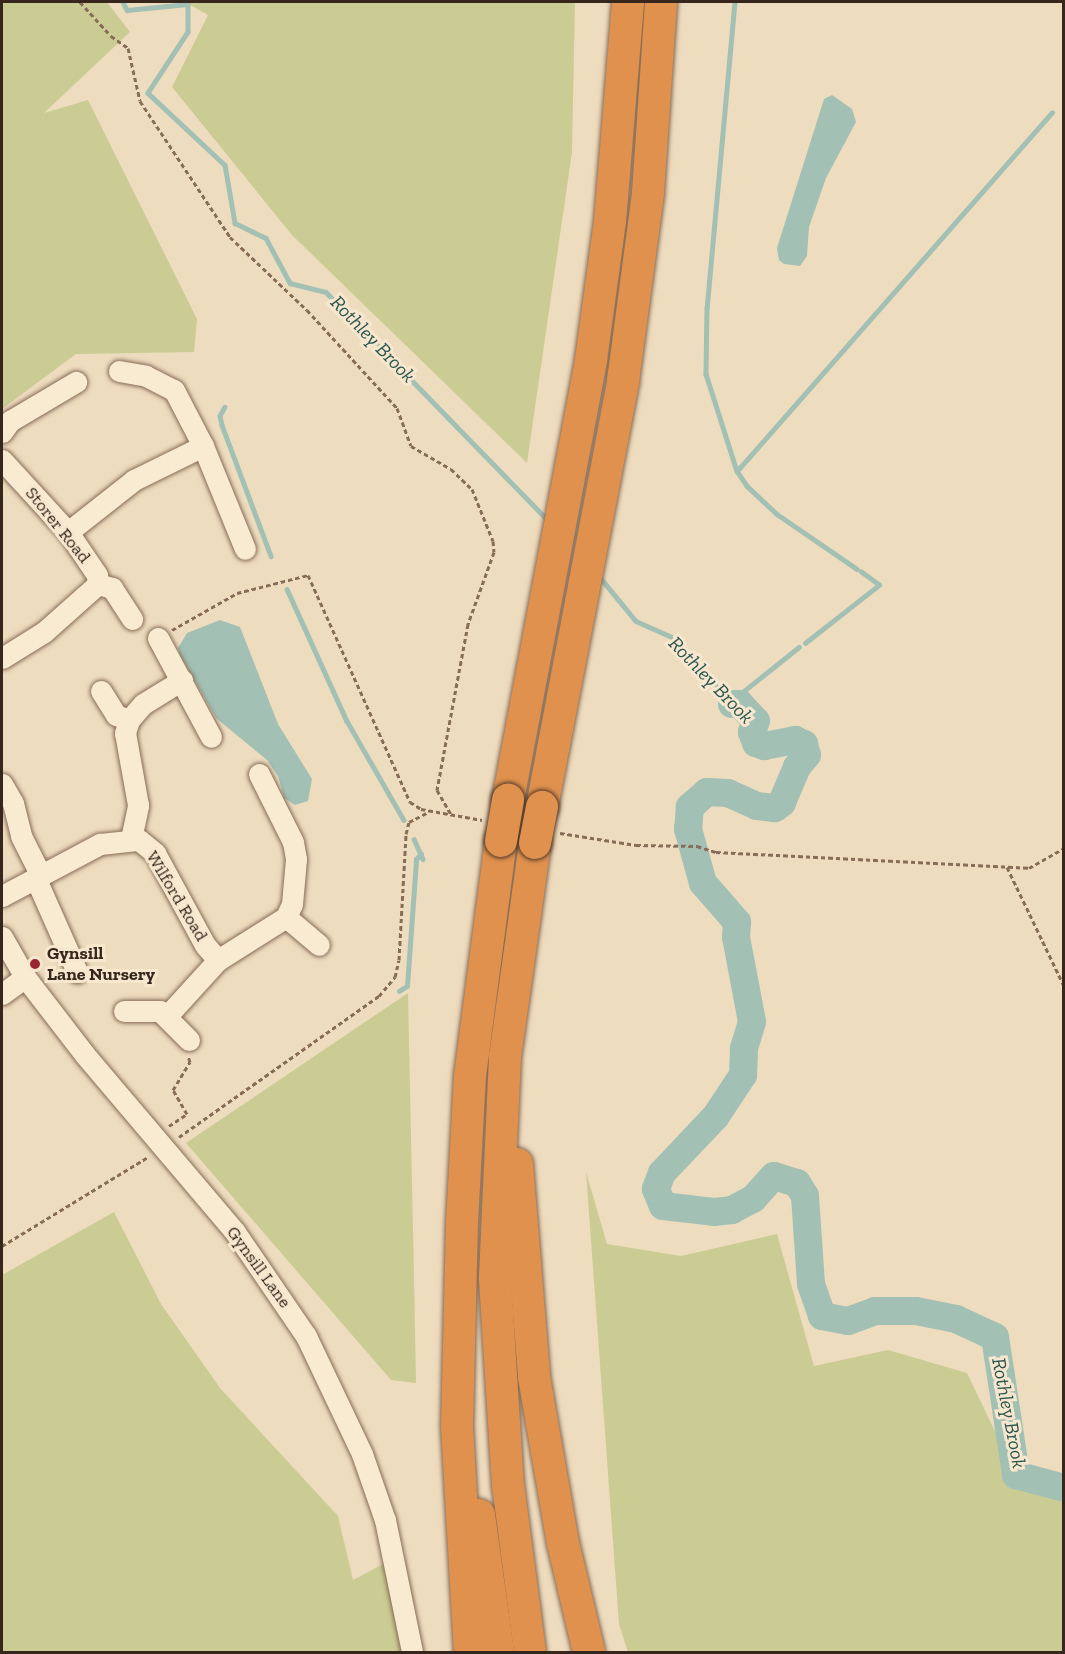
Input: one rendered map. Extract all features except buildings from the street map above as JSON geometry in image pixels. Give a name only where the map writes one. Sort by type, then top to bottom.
[{"type":"highway","points":[[622,2],[623,82]]},
{"type":"highway","points":[[470,1653],[457,1427],[470,1076],[499,821],[566,508],[607,245],[623,82],[628,2]]},
{"type":"highway","points":[[530,1653],[508,1485],[495,1276],[505,1057],[528,884],[545,827],[623,381],[648,193],[661,2]]},
{"type":"highway","points":[[528,884],[518,1055],[517,1187],[534,1377],[563,1543],[589,1653]]},
{"type":"highway","points":[[462,1302],[473,1460],[498,1653]]},
{"type":"street","points":[[119,370],[146,376],[174,390],[203,446],[245,549]]},
{"type":"street","points":[[2,430],[76,382]]},
{"type":"street","points":[[68,532],[134,480],[203,446]]},
{"type":"street","name":"Storer Road","points":[[2,459],[68,532],[98,575],[98,584],[44,632],[2,658]]},
{"type":"street","points":[[98,584],[112,588],[132,619]]},
{"type":"street","points":[[158,638],[194,700],[211,737]]},
{"type":"street","points":[[131,839],[138,805],[125,733],[129,720],[143,704],[182,680]]},
{"type":"street","points":[[101,691],[116,715],[129,720]]},
{"type":"street","points":[[167,1016],[218,960],[286,917],[292,904],[296,859],[292,842],[260,774]]},
{"type":"street","points":[[2,784],[13,803],[21,836],[77,972]]},
{"type":"street","name":"Wilford Road","points":[[2,896],[37,875],[100,844],[131,839],[155,853],[205,945],[218,960]]},
{"type":"street","points":[[286,917],[311,940]]},
{"type":"street","name":"Gynsill Lane","points":[[2,937],[25,977],[160,1141],[280,1295],[326,1373],[362,1454],[385,1520],[412,1653]]},
{"type":"street","points":[[2,994],[25,977]]},
{"type":"street","points":[[134,1011],[160,1011],[188,1038]]},
{"type":"path","points":[[80,2],[111,36],[128,48],[140,101],[230,237],[307,310],[396,408],[411,446],[451,469],[472,489],[493,541],[494,552],[468,624],[437,790],[452,815]]},
{"type":"path","points":[[158,638],[237,593],[308,574],[396,776],[414,806],[431,812],[499,821]]},
{"type":"path","points":[[2,1246],[379,996],[395,976],[399,960],[406,834],[409,822],[431,812]]},
{"type":"path","points":[[545,827],[636,845],[697,846],[716,852],[1029,868],[1064,848]]},
{"type":"path","points":[[1007,867],[1064,986]]},
{"type":"path","points":[[160,1141],[187,1113],[173,1090],[190,1062],[188,1038]]},
{"type":"green space","points":[[2,2],[107,2],[130,32],[44,113],[88,100],[197,319],[194,352],[76,354],[2,409]]},
{"type":"green space","points":[[185,2],[575,2],[572,152],[527,463],[292,235],[172,87],[208,15]]},
{"type":"green space","points":[[408,993],[416,1383],[391,1380],[186,1143]]},
{"type":"green space","points":[[586,1172],[607,1244],[681,1256],[777,1234],[814,1366],[888,1350],[967,1373],[1016,1475],[1063,1493],[1063,1652],[628,1652],[619,1624]]},
{"type":"green space","points":[[114,1212],[161,1304],[220,1388],[338,1516],[353,1580],[385,1563],[402,1652],[2,1652],[2,1275]]},
{"type":"shaded area","points":[[832,95],[852,109],[856,122],[826,178],[809,227],[807,256],[800,266],[784,264],[779,260],[777,248],[824,99]]},
{"type":"shaded area","points":[[220,620],[240,627],[278,724],[312,779],[308,801],[295,805],[284,798],[278,776],[267,760],[216,718],[180,655],[178,648],[187,633]]},
{"type":"waterway","name":"Rothley Brook","points":[[123,2],[127,10],[188,4],[188,32],[148,93],[225,165],[235,223],[266,238],[290,283],[326,292],[549,521]]},
{"type":"waterway","points":[[735,2],[707,308],[706,374],[737,471],[747,486],[777,514],[857,569]]},
{"type":"waterway","points":[[737,471],[1052,113]]},
{"type":"waterway","points":[[225,407],[220,416],[222,425],[271,556]]},
{"type":"waterway","points":[[805,643],[879,585],[861,572]]},
{"type":"waterway","name":"Rothley Brook","points":[[599,576],[636,621],[674,638],[732,704]]},
{"type":"waterway","points":[[287,589],[347,721],[404,820]]},
{"type":"waterway","points":[[730,702],[799,647]]},
{"type":"waterway","name":"Rothley Brook","points":[[732,704],[740,704],[756,721],[752,732],[756,743],[764,746],[795,740],[804,744],[807,755],[797,767],[782,803],[775,808],[757,806],[728,793],[707,792],[690,807],[688,829],[703,883],[737,922],[736,937],[752,1022],[744,1049],[743,1075],[716,1116],[662,1173],[656,1189],[663,1206],[714,1212],[732,1210],[753,1199],[774,1176],[797,1183],[805,1196],[811,1284],[822,1316],[848,1321],[875,1311],[916,1311],[956,1319],[995,1337],[1016,1475],[1064,1488]]},
{"type":"waterway","points":[[414,839],[423,859]]},
{"type":"waterway","points":[[399,991],[407,986],[416,859],[421,854]]},
{"type":"place","name":"Gynsill Lane Nursery","points":[[35,964]]}]
